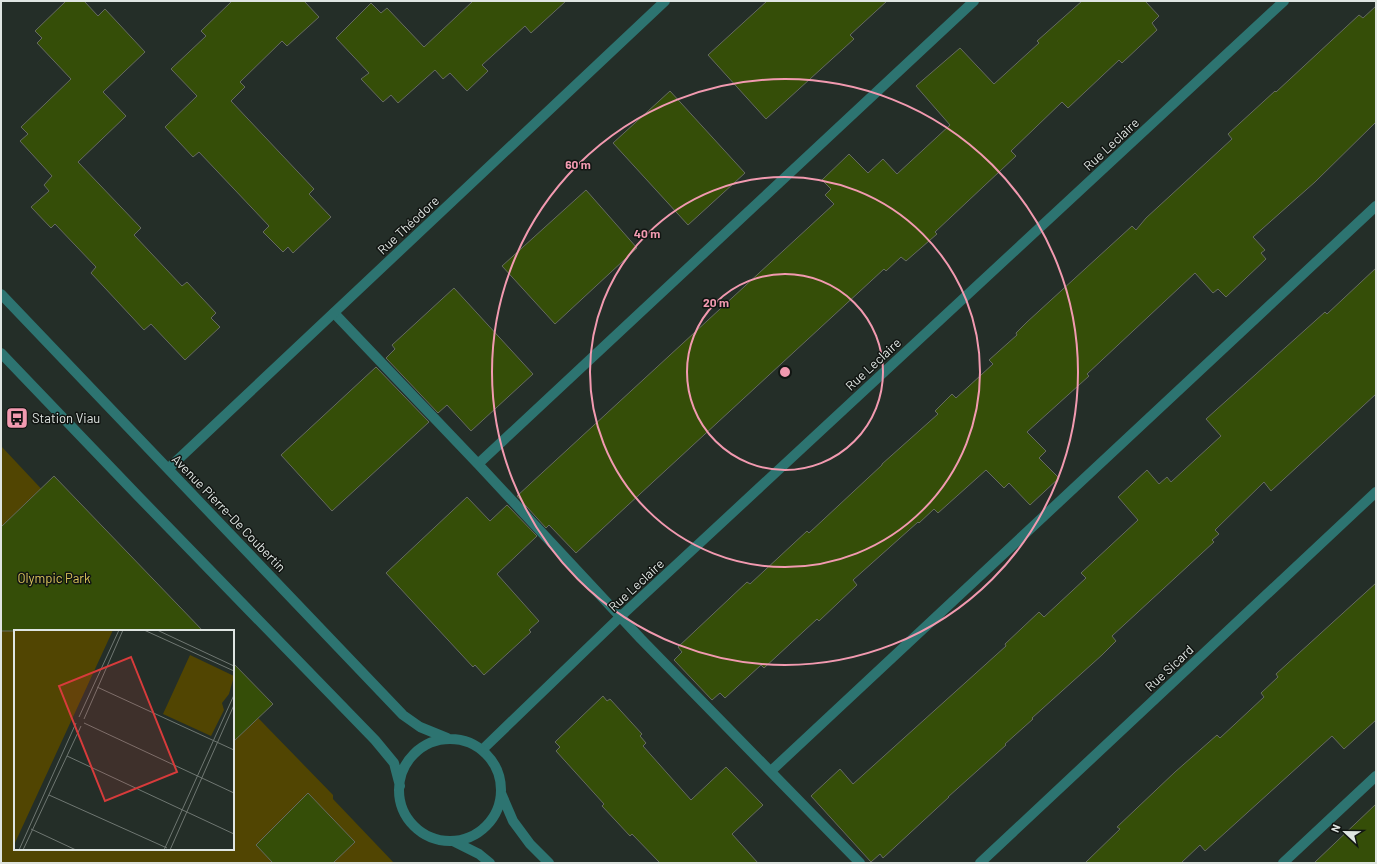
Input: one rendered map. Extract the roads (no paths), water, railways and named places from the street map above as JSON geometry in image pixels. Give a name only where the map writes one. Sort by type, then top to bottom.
[{"type":"street","name":"Rue Théodore","points":[[169,468],[665,1]]},
{"type":"street","points":[[478,464],[974,1]]},
{"type":"street","name":"Rue Leclaire","points":[[483,749],[620,617],[1284,1]]},
{"type":"street","points":[[771,771],[1376,206]]},
{"type":"street","name":"Avenue Pierre-De Coubertin","points":[[1,294],[169,468],[403,715],[420,727],[447,738]]},
{"type":"street","points":[[334,313],[478,464],[620,617],[860,863]]},
{"type":"street","points":[[1,352],[139,497],[375,740],[394,763],[400,786],[401,803],[409,819],[420,831],[435,838],[453,841],[479,854],[490,863]]},
{"type":"street","name":"Rue Sicard","points":[[980,863],[1376,492]]},
{"type":"street","points":[[400,786],[404,768],[415,753],[430,743],[447,738],[458,738],[483,749],[492,759],[500,778],[501,793],[497,811],[485,828],[470,837],[453,841]]},
{"type":"street","points":[[1283,863],[1376,776]]},
{"type":"street","points":[[501,793],[513,821],[530,844],[549,863]]},
{"type":"place","name":"Station Viau","points":[[17,418]]},
{"type":"park label","name":"Olympic Park","points":[[54,578]]}]
